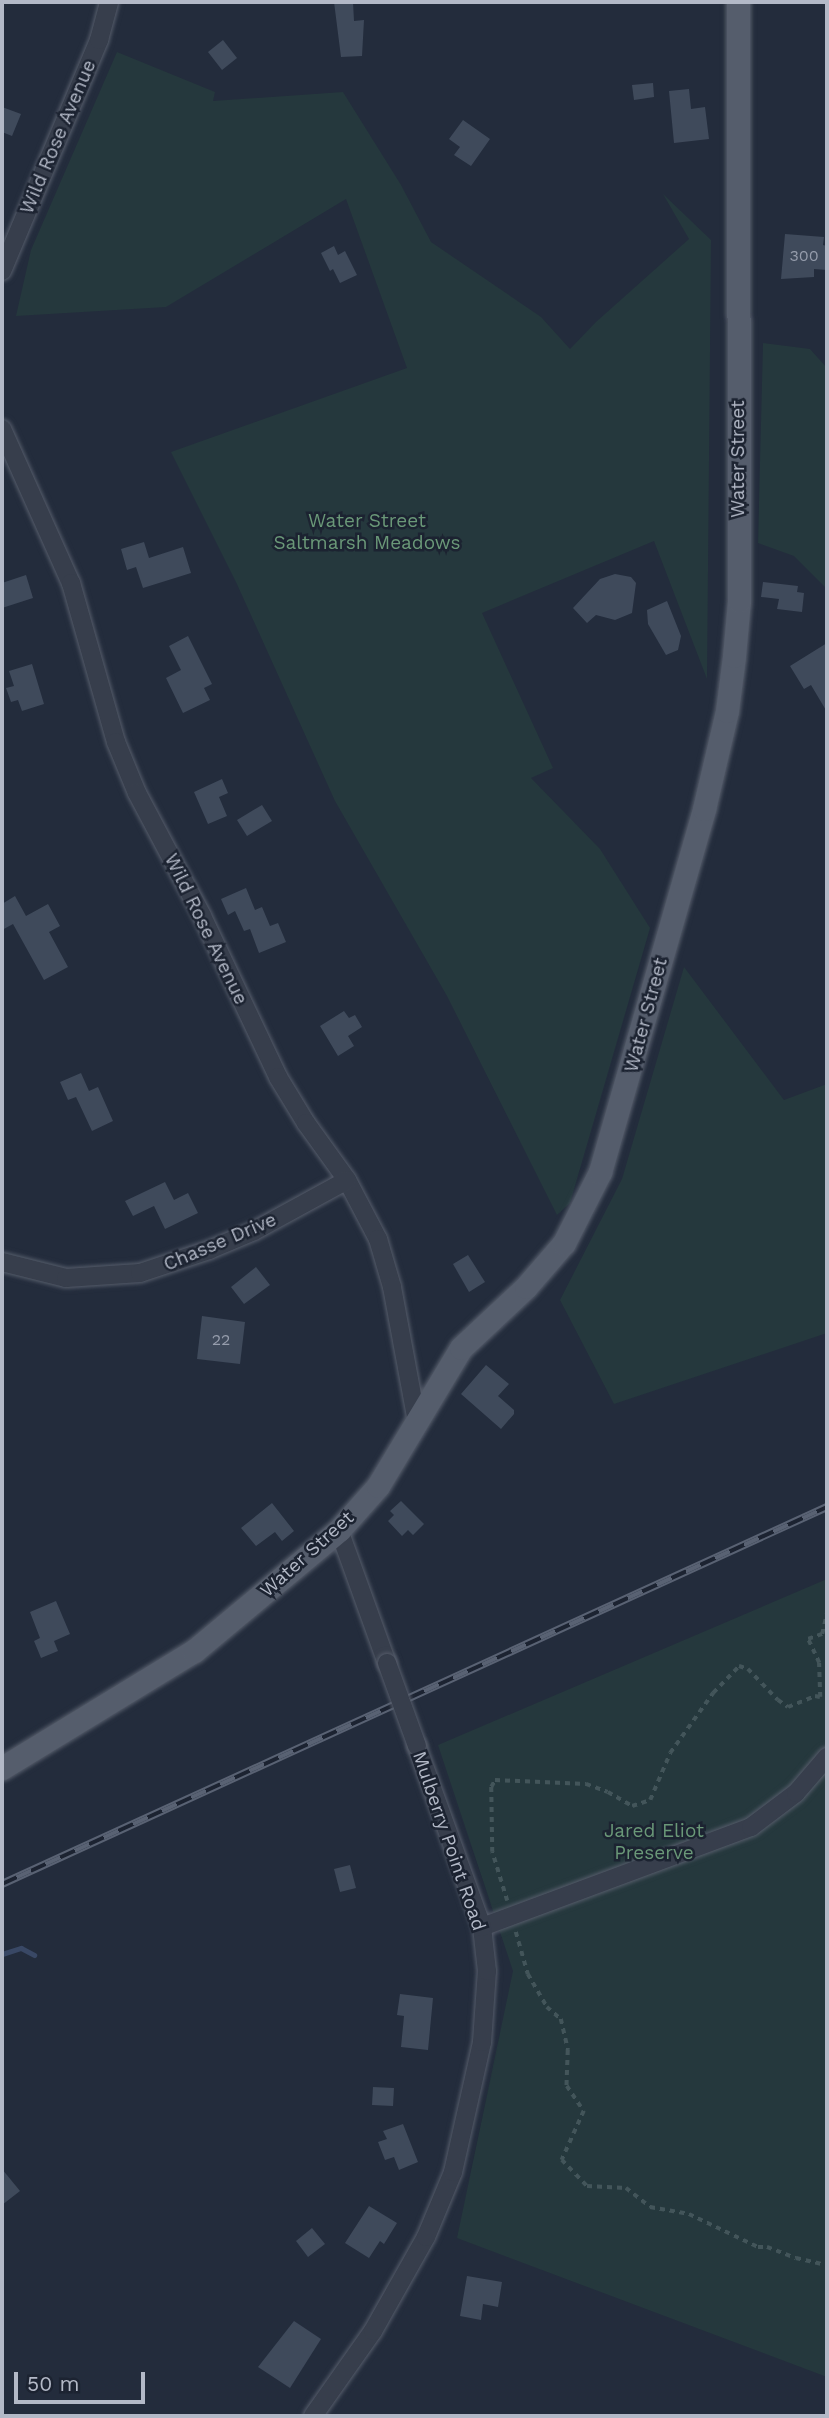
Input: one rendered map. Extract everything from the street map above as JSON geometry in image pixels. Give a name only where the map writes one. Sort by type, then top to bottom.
[{"type":"main road","name":"Water Street","points":[[2,1768],[194,1651],[339,1530],[378,1486],[461,1348],[526,1287],[564,1243],[600,1172],[704,809],[727,711],[739,601],[738,2]]},
{"type":"street","name":"Wild Rose Avenue","points":[[2,271],[99,40],[109,2]]},
{"type":"street","name":"Wild Rose Avenue","points":[[2,429],[75,593],[116,742],[137,793],[202,916],[278,1077],[306,1123],[347,1180],[372,1223],[386,1262],[417,1422]]},
{"type":"street","name":"Chasse Drive","points":[[2,1262],[66,1278],[140,1273],[209,1250],[254,1231],[347,1180]]},
{"type":"street","name":"Mulberry Point Road","points":[[313,2416],[373,2331],[426,2237],[453,2172],[482,2042],[487,1972],[482,1927],[339,1530]]},
{"type":"street","points":[[482,1927],[751,1827],[796,1793],[827,1757]]},
{"type":"path","points":[[827,1612],[822,1634],[808,1639],[819,1663],[820,1698],[815,1696],[788,1707],[748,1669],[739,1666],[713,1693],[670,1753],[650,1800],[632,1806],[608,1792],[586,1784],[495,1780],[491,1787],[492,1852],[528,1975],[547,2007],[561,2019],[568,2050],[568,2086],[584,2111],[562,2160],[587,2186],[626,2188],[650,2207],[689,2214],[758,2247],[767,2247],[796,2258],[827,2265]]},
{"type":"green space","name":"Water Street Saltmarsh Meadows","points":[[117,52],[215,92],[213,101],[343,92],[401,185],[431,242],[541,317],[570,349],[596,322],[689,239],[663,194],[711,240],[707,679],[654,541],[482,613],[553,768],[531,778],[600,849],[650,928],[570,1203],[557,1215],[447,996],[335,801],[236,582],[171,452],[407,368],[346,199],[166,307],[16,316],[31,250]]},
{"type":"green space","points":[[763,343],[810,349],[827,368],[827,589],[794,556],[758,543]]},
{"type":"green space","points":[[684,967],[784,1100],[827,1084],[827,1333],[614,1404],[560,1300],[622,1179]]},
{"type":"green space","name":"Jared Eliot Preserve","points":[[827,1579],[827,2377],[457,2238],[513,1971],[438,1745]]},
{"type":"building","points":[[334,2],[353,2],[354,21],[364,20],[362,56],[341,57]]},
{"type":"building","points":[[223,40],[237,58],[222,70],[208,52]]},
{"type":"building","points":[[653,83],[654,97],[634,100],[632,85]]},
{"type":"building","points":[[689,89],[691,109],[705,107],[709,139],[674,143],[669,91]]},
{"type":"building","points":[[2,107],[21,114],[12,136],[2,132]]},
{"type":"building","points":[[463,120],[490,139],[471,166],[454,155],[460,147],[449,139]]},
{"type":"building","points":[[785,234],[824,237],[823,245],[827,246],[827,270],[814,269],[814,277],[781,279]]},
{"type":"building","points":[[334,246],[338,255],[345,251],[357,275],[340,283],[321,253]]},
{"type":"building","points":[[144,542],[149,558],[183,547],[191,573],[143,588],[136,567],[127,570],[121,549]]},
{"type":"building","points":[[615,574],[631,577],[636,583],[632,613],[615,620],[596,615],[587,623],[573,608],[600,579]]},
{"type":"building","points":[[26,575],[33,598],[2,608],[2,583]]},
{"type":"building","points":[[763,582],[798,586],[797,592],[804,593],[802,612],[777,609],[779,599],[761,597]]},
{"type":"building","points":[[667,601],[681,636],[678,650],[666,655],[648,624],[647,610]]},
{"type":"building","points":[[188,636],[212,684],[204,688],[210,700],[183,713],[166,678],[181,670],[169,646]]},
{"type":"building","points":[[827,643],[827,712],[811,685],[804,689],[790,666]]},
{"type":"building","points":[[32,664],[44,704],[22,711],[18,700],[11,702],[6,688],[14,686],[9,671]]},
{"type":"building","points":[[222,779],[228,793],[219,797],[227,816],[208,824],[194,792]]},
{"type":"building","points":[[262,805],[272,821],[247,836],[237,820]]},
{"type":"building","points":[[246,888],[255,910],[262,907],[270,926],[278,923],[286,942],[259,953],[250,929],[244,931],[235,911],[228,915],[221,899]]},
{"type":"building","points":[[15,896],[26,916],[48,904],[60,926],[49,932],[68,967],[44,980],[13,924],[2,930],[2,904]]},
{"type":"building","points":[[344,1011],[349,1018],[355,1015],[362,1027],[348,1036],[354,1046],[338,1056],[320,1026]]},
{"type":"building","points":[[81,1073],[89,1091],[98,1087],[113,1121],[92,1131],[76,1097],[68,1100],[60,1082]]},
{"type":"building","points":[[165,1182],[174,1200],[188,1193],[198,1213],[165,1229],[154,1206],[133,1216],[125,1201]]},
{"type":"building","points":[[468,1255],[485,1282],[469,1292],[453,1264]]},
{"type":"building","points":[[256,1267],[270,1285],[244,1304],[231,1287]]},
{"type":"building","points":[[202,1316],[245,1322],[240,1364],[197,1359]]},
{"type":"building","points":[[486,1365],[509,1384],[498,1396],[514,1410],[514,1414],[501,1429],[461,1394]]},
{"type":"building","points":[[401,1501],[424,1524],[413,1535],[408,1530],[402,1536],[388,1521],[394,1515],[390,1511]]},
{"type":"building","points":[[272,1503],[294,1531],[282,1541],[275,1532],[256,1546],[241,1528]]},
{"type":"building","points":[[56,1601],[70,1634],[54,1641],[58,1651],[41,1658],[34,1641],[40,1638],[30,1612]]},
{"type":"building","points":[[350,1865],[356,1888],[340,1892],[334,1869]]},
{"type":"building","points":[[400,1994],[433,1998],[428,2050],[401,2047],[404,2016],[397,2015]]},
{"type":"building","points":[[373,2087],[394,2088],[393,2106],[372,2105]]},
{"type":"building","points":[[403,2124],[418,2162],[399,2170],[394,2157],[385,2160],[378,2142],[387,2139],[383,2131]]},
{"type":"building","points":[[2,2169],[20,2191],[2,2205]]},
{"type":"building","points":[[369,2206],[397,2223],[384,2244],[380,2241],[369,2258],[345,2243]]},
{"type":"building","points":[[312,2228],[325,2244],[308,2257],[296,2241]]},
{"type":"building","points":[[467,2276],[502,2282],[498,2307],[483,2304],[481,2320],[460,2316]]},
{"type":"building","points":[[294,2321],[321,2339],[290,2388],[258,2367]]},
{"type":"waterway","points":[[2,1954],[21,1948],[34,1955]]},
{"type":"railway","points":[[2,1884],[827,1507]]}]
